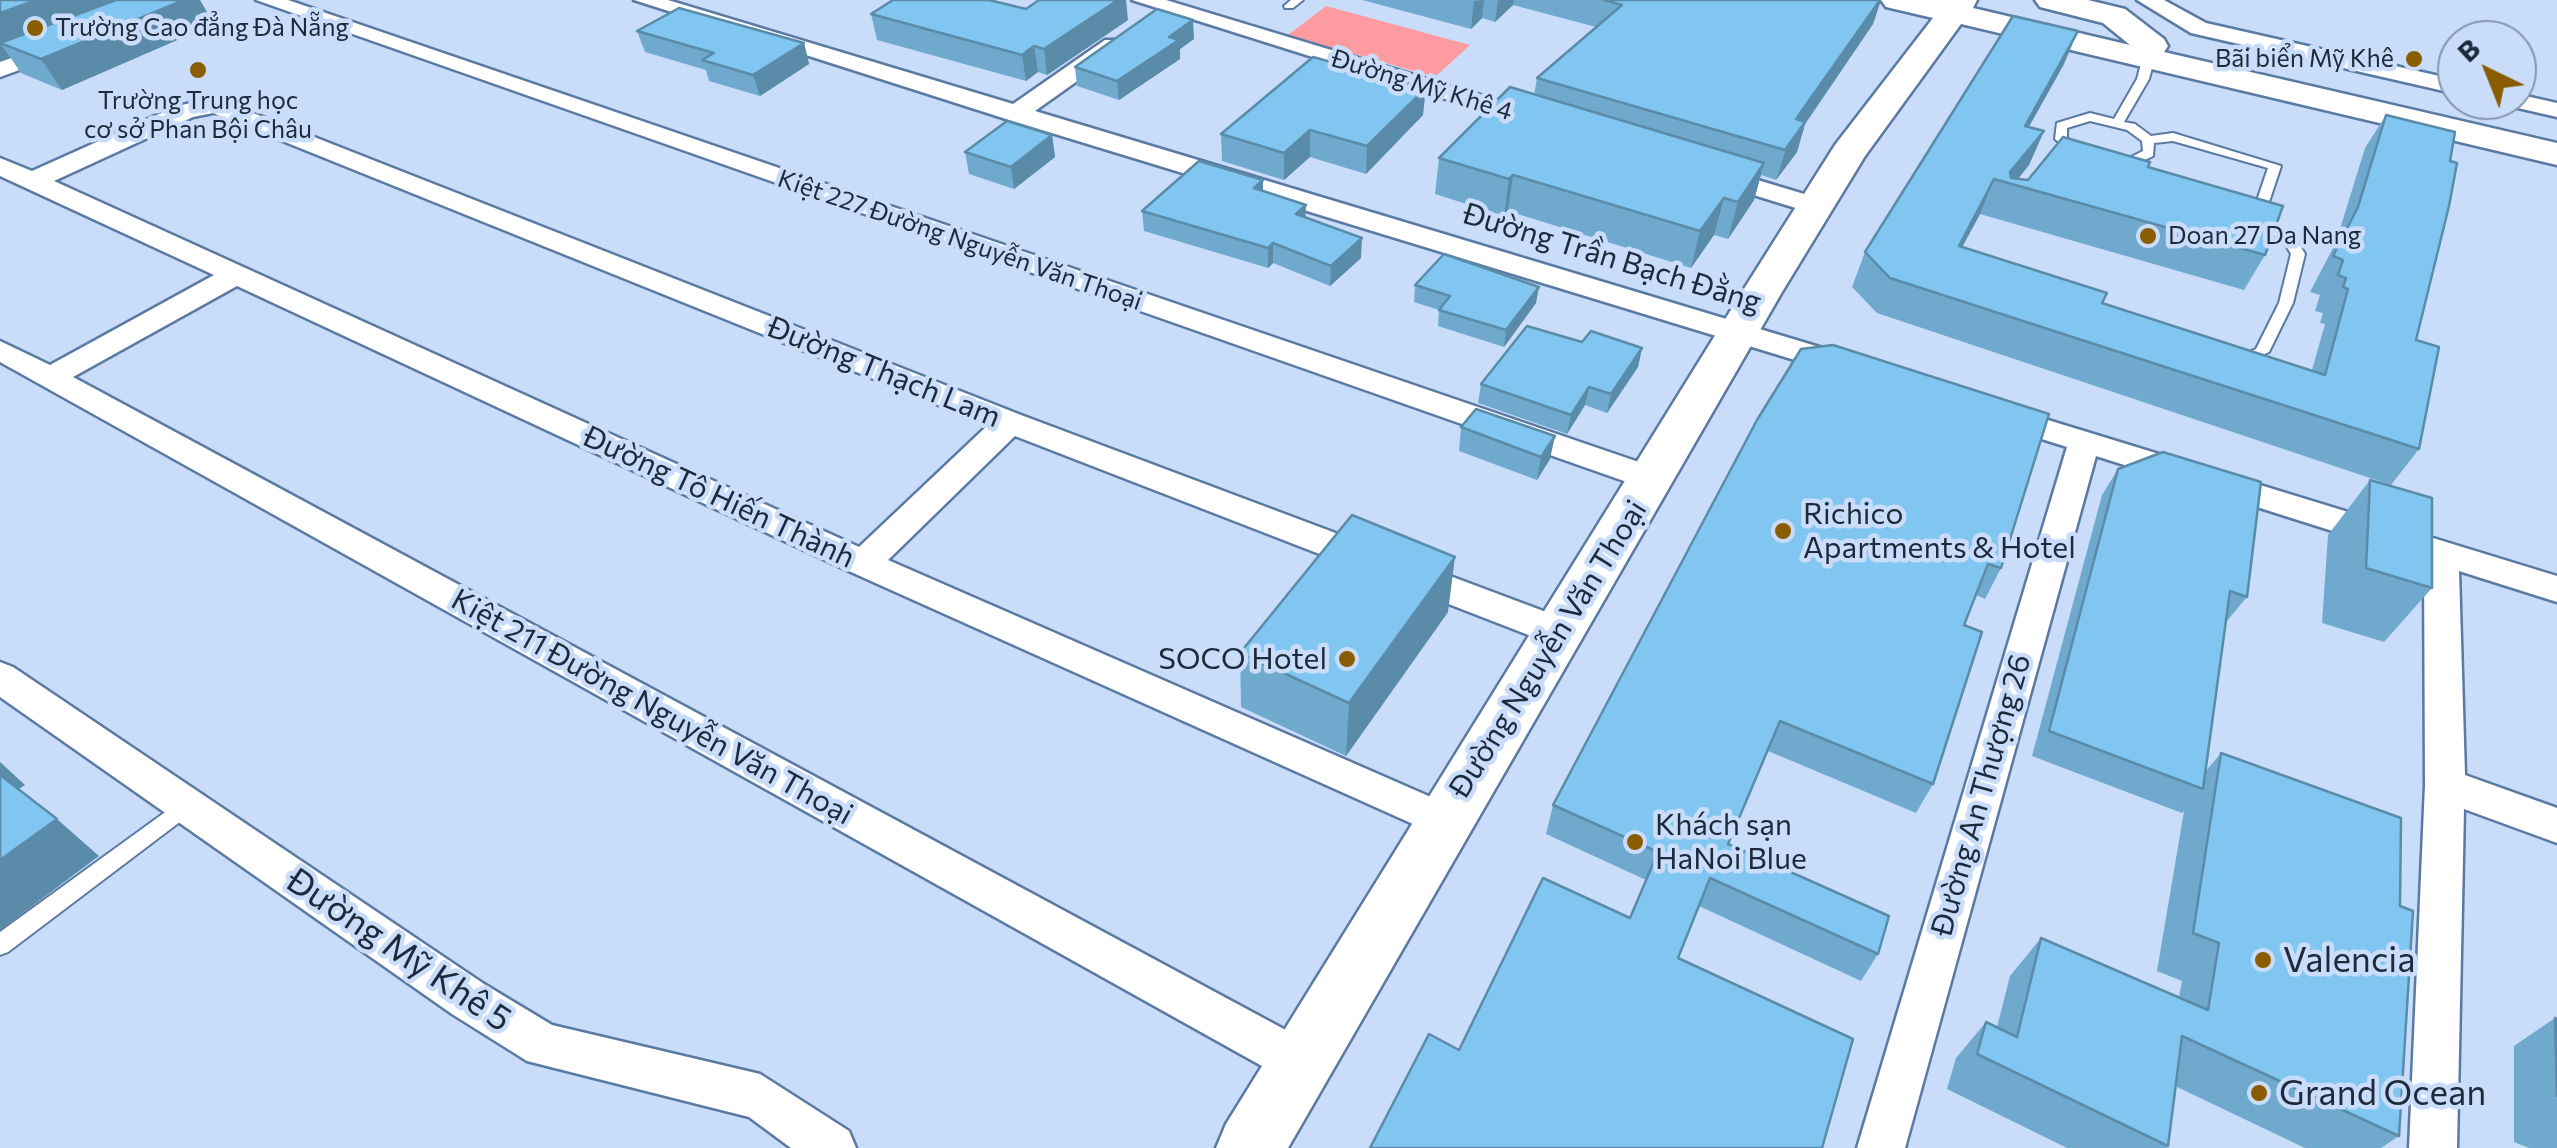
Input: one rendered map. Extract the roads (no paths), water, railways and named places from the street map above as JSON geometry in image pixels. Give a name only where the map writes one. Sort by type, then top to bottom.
[{"type":"main road","points":[[1870,0],[1886,18],[1906,58],[1959,44],[2008,39],[2070,42],[2150,53],[2557,138]]},
{"type":"main road","points":[[2051,0],[2114,16],[2150,53]]},
{"type":"main road","name":"Đường Nguyễn Văn Thoại","points":[[1250,1148],[1303,1064],[1442,820],[1653,480],[1936,3]]},
{"type":"main road","points":[[1936,3],[2070,42]]},
{"type":"main road","points":[[1936,3],[2557,154]]},
{"type":"street","name":"Kiệt 227 Đường Nguyễn Văn Thoại","points":[[267,0],[1653,480]]},
{"type":"street","name":"Đường Trần Bạch Đằng","points":[[645,0],[1742,330],[1877,375]]},
{"type":"street","points":[[2148,0],[2199,28],[2437,82]]},
{"type":"street","points":[[1014,114],[1155,3]]},
{"type":"street","name":"Đường Mỹ Khê 4","points":[[1155,3],[1567,130]]},
{"type":"street","points":[[0,70],[86,38]]},
{"type":"street","name":"Đường Thạch Lam","points":[[32,181],[186,110],[215,104],[1010,422],[1557,631]]},
{"type":"street","points":[[1682,165],[1815,206]]},
{"type":"street","name":"Đường Tô Hiến Thành","points":[[0,166],[864,564],[1442,820]]},
{"type":"street","points":[[50,377],[236,275]]},
{"type":"street","name":"Kiệt 211 Đường Nguyễn Văn Thoại","points":[[0,350],[1303,1064]]},
{"type":"street","points":[[1971,406],[2557,589]]},
{"type":"street","points":[[864,564],[1010,422]]},
{"type":"street","name":"Đường An Thượng 26","points":[[1881,1148],[2084,442]]},
{"type":"street","points":[[2433,1148],[2445,785],[2441,554]]},
{"type":"street","name":"Đường Mỹ Khê 5","points":[[0,677],[468,999],[543,1045],[760,1097],[832,1148]]},
{"type":"street","points":[[2445,785],[2557,826]]},
{"type":"lane","points":[[2118,122],[2143,79],[2150,53]]},
{"type":"lane","points":[[2049,154],[2061,138],[2061,126],[2078,118],[2118,122],[2148,140],[2173,138],[2276,166],[2249,220],[2288,237],[2298,254],[2286,303],[2262,352],[2217,366]]},
{"type":"lane","points":[[2061,138],[2091,158],[2124,168],[2150,153],[2148,140]]},
{"type":"lane","points":[[0,945],[186,806]]},
{"type":"place","name":"Trường Cao đẳng Đà Nẵng","points":[[35,28]]},
{"type":"place","name":"Bãi biển Mỹ Khê","points":[[2414,59]]},
{"type":"place","name":"Trường Trung học cơ sở Phan Bội Châu","points":[[198,70]]},
{"type":"place","name":"Doan 27 Da Nang","points":[[2148,236]]},
{"type":"place","name":"Richico Apartments & Hotel","points":[[1783,531]]},
{"type":"place","name":"SOCO Hotel","points":[[1347,659]]},
{"type":"place","name":"Khách sạn HaNoi Blue","points":[[1635,842]]},
{"type":"place","name":"Valencia","points":[[2263,960]]},
{"type":"place","name":"Grand Ocean","points":[[2259,1093]]}]
